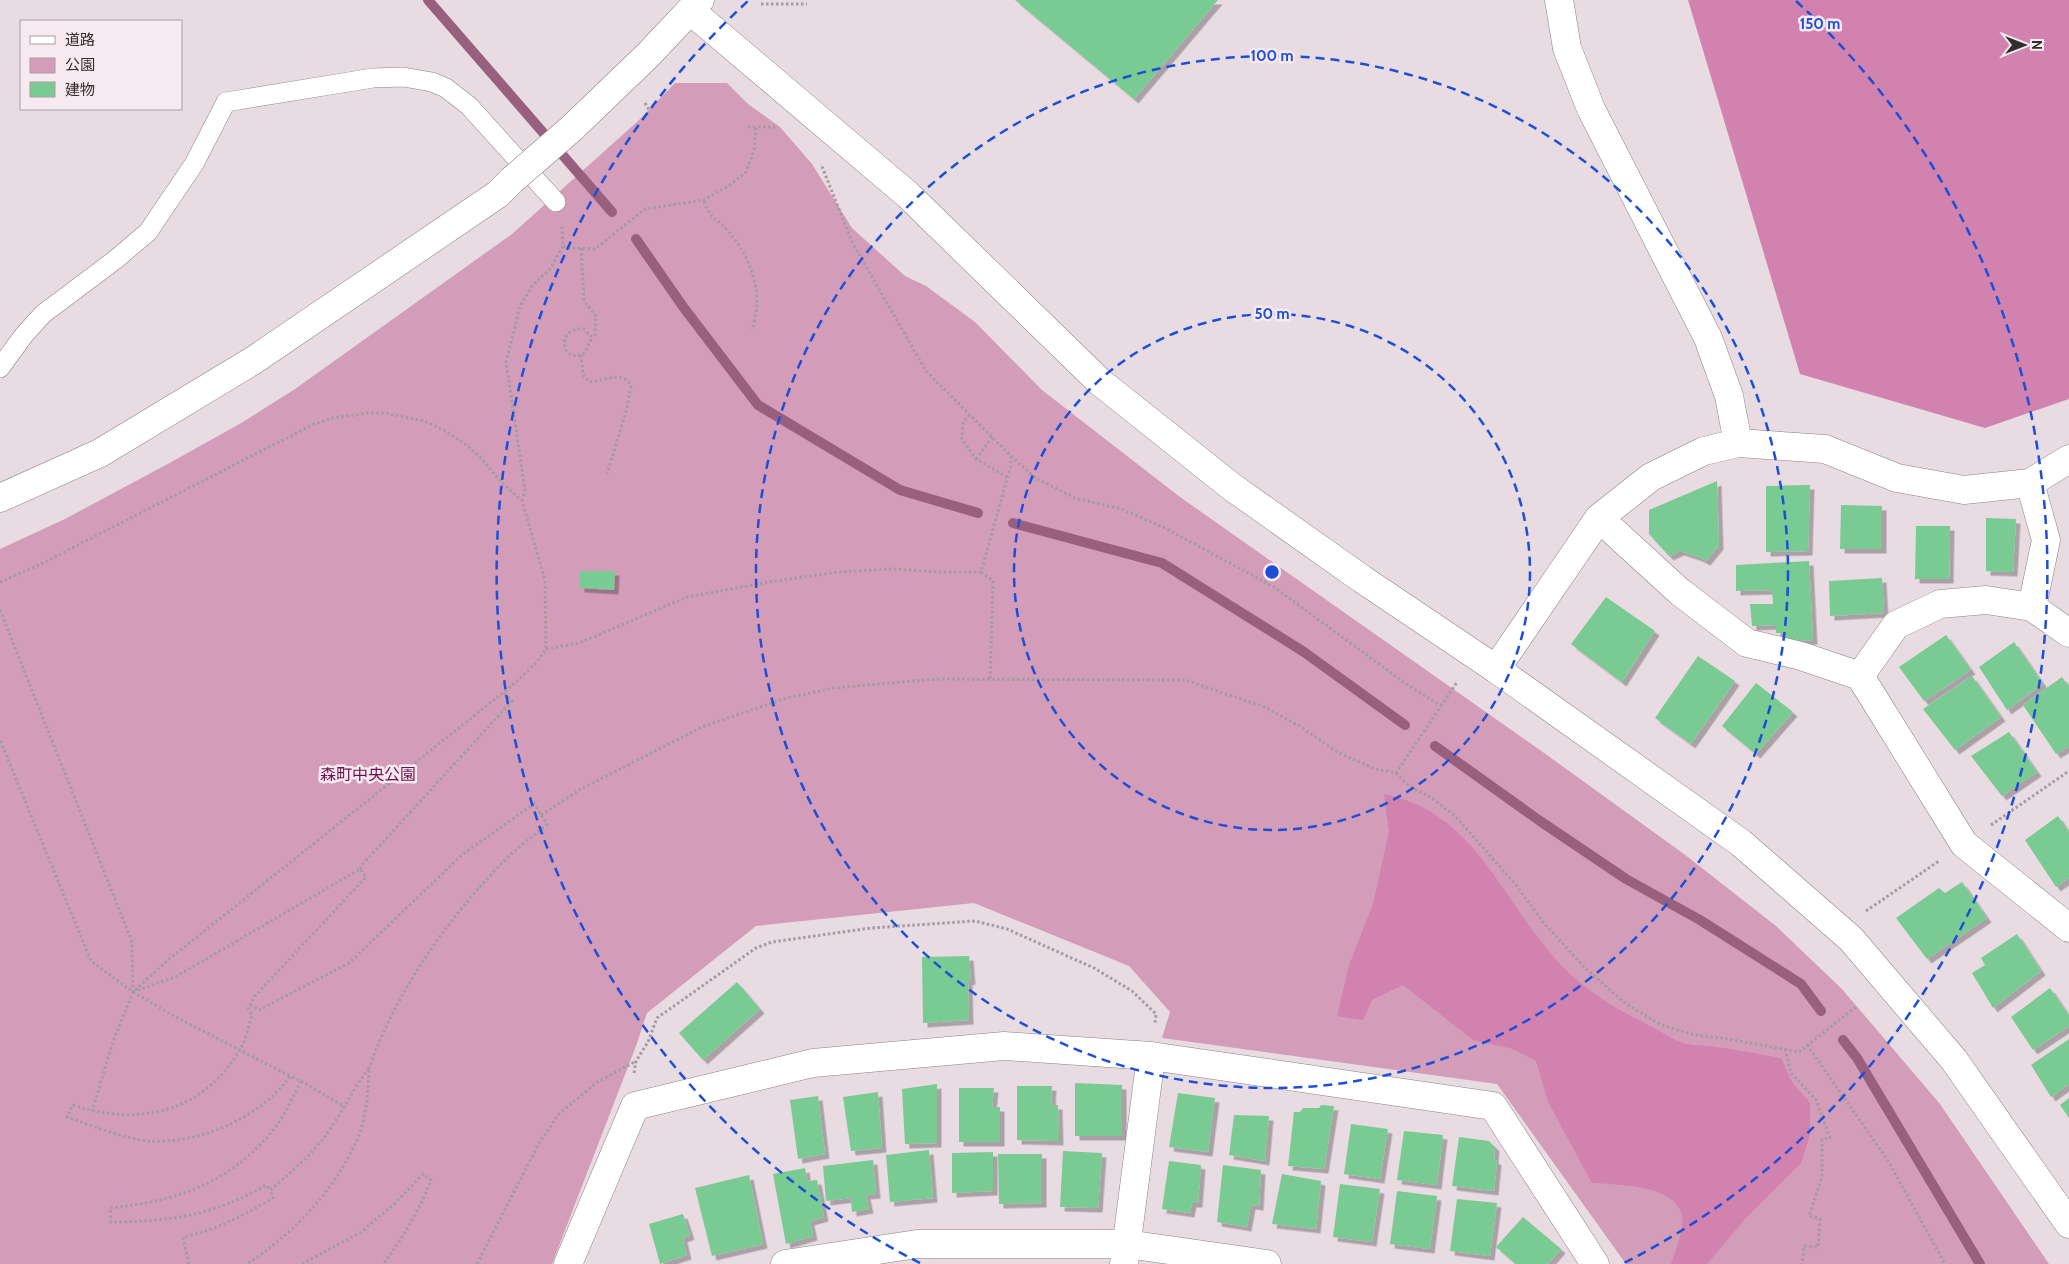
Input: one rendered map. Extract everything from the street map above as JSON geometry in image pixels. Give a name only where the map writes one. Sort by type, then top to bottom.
[{"type":"street","points":[[1559,0],[1567,48],[1591,109],[1708,338],[1729,396],[1738,443]]},
{"type":"street","points":[[0,498],[100,453],[254,360],[498,194],[572,128],[696,5],[908,195],[1100,382],[1232,487],[1362,579],[1496,669],[1741,843],[1851,939],[1954,1060],[2069,1224]]},
{"type":"street","points":[[1496,669],[1599,518],[1651,477],[1704,451],[1738,443],[1825,449],[1898,478],[1964,490],[2030,483],[2069,459]]},
{"type":"street","points":[[2030,483],[2046,540],[2032,607]]},
{"type":"street","points":[[1599,518],[1680,592],[1747,643],[1801,656],[1860,676],[1964,844],[2069,928]]},
{"type":"street","points":[[1860,676],[1896,626],[1940,604],[1986,600],[2032,607],[2069,633]]},
{"type":"street","points":[[568,1264],[635,1106],[813,1063],[1004,1046],[1151,1056],[1493,1106],[1595,1264]]},
{"type":"street","points":[[1126,1254],[1151,1056]]},
{"type":"street","points":[[785,1264],[917,1244],[1126,1254],[1267,1264]]},
{"type":"lane","points":[[0,368],[24,335],[43,314],[115,260],[148,232],[194,164],[226,102],[373,78],[403,77],[432,82],[446,88],[469,106],[556,202]]},
{"type":"path","points":[[761,4],[807,4]]},
{"type":"path","points":[[644,102],[649,110]]},
{"type":"path","points":[[748,128],[780,128]]},
{"type":"path","points":[[563,246],[595,249],[645,209],[704,200],[730,185],[746,172],[754,151],[756,128]]},
{"type":"path","points":[[820,161],[852,242],[926,371],[1034,477],[1075,498],[1120,509],[1165,528],[1274,587],[1402,681],[1441,706]]},
{"type":"path","points":[[704,201],[709,214],[724,226],[741,246],[752,270],[757,304],[752,330]]},
{"type":"path","points":[[133,992],[168,960],[504,692],[537,662],[546,649],[545,580],[522,501],[525,490],[506,362],[520,306],[532,286],[550,269],[563,246],[556,202]]},
{"type":"path","points":[[581,248],[584,301],[596,316],[595,335],[592,337],[585,353],[581,356],[569,354],[564,346],[564,338],[568,332],[578,329],[584,330],[592,337]]},
{"type":"path","points":[[581,356],[582,375],[589,382],[620,377],[629,382],[631,386],[627,408],[607,474]]},
{"type":"path","points":[[0,582],[39,565],[312,425],[353,414],[392,414],[424,421],[444,430],[480,457],[501,482],[522,501]]},
{"type":"path","points":[[970,415],[963,422],[962,438],[976,459],[1007,477]]},
{"type":"path","points":[[976,459],[992,437]]},
{"type":"path","points":[[981,572],[1011,456]]},
{"type":"path","points":[[546,649],[578,643],[687,597],[769,582],[838,572],[892,569],[981,572],[993,581],[990,680]]},
{"type":"path","points":[[0,610],[132,942],[133,992],[114,1038],[92,1111]]},
{"type":"path","points":[[541,815],[581,789],[702,728],[786,698],[834,688],[937,679],[1185,680],[1266,707],[1301,727],[1336,752],[1376,769],[1396,773],[1409,786],[1432,798],[1455,816],[1516,885],[1543,922],[1585,968],[1625,1003],[1661,1025],[1695,1035],[1799,1052],[1857,1006]]},
{"type":"path","points":[[1396,773],[1459,679]]},
{"type":"path","points":[[133,992],[178,976],[360,869],[362,864],[512,701],[504,692]]},
{"type":"path","points":[[0,740],[91,961],[133,992],[172,1015],[301,1081],[345,1106]]},
{"type":"path","points":[[250,1004],[259,1010],[349,962],[463,854],[534,804],[547,824],[510,856],[440,935],[399,1003],[380,1040],[369,1068],[359,1081],[345,1106],[323,1139],[306,1159],[270,1190]]},
{"type":"path","points":[[290,1076],[269,1099],[241,1119],[192,1137],[149,1141],[123,1136],[67,1117],[73,1105],[92,1111],[131,1116],[164,1112],[183,1104],[217,1080],[231,1064],[244,1042],[252,1015],[248,1008],[255,996],[366,877],[360,869]]},
{"type":"path","points":[[635,1106],[631,1089],[636,1061],[648,1042],[657,1018],[756,948],[772,942],[871,928],[975,921],[1007,928],[1094,968],[1132,991],[1156,1014],[1151,1056]]},
{"type":"path","points":[[1808,1045],[1886,1159],[1945,1264]]},
{"type":"path","points":[[1785,1049],[1792,1073],[1816,1100],[1830,1138],[1822,1139],[1822,1177],[1809,1216],[1820,1219],[1818,1247],[1804,1246],[1802,1264]]},
{"type":"path","points":[[477,1264],[539,1143],[559,1114],[596,1083],[636,1061]]},
{"type":"path","points":[[247,1264],[284,1238],[305,1218],[333,1181],[360,1132],[366,1106],[369,1068]]},
{"type":"path","points":[[189,1264],[183,1237],[221,1226],[273,1198],[266,1185],[242,1199],[196,1215],[149,1222],[111,1222],[110,1208],[166,1200],[194,1190],[227,1174],[241,1163],[276,1127],[301,1081]]},
{"type":"path","points":[[302,1264],[361,1232],[394,1204],[423,1174],[431,1180],[423,1200],[395,1248],[382,1264]]},
{"type":"green space","name":"森町中央公園","points":[[675,83],[727,83],[748,104],[780,127],[812,164],[852,228],[905,276],[926,286],[975,322],[1042,390],[1180,497],[1540,750],[1684,854],[1776,926],[1842,989],[1940,1104],[2049,1264],[1626,1264],[1497,1084],[1162,1038],[1170,1012],[1129,966],[974,903],[756,926],[647,1013],[552,1264],[0,1264],[0,549],[65,519],[175,460],[243,422],[295,389],[512,234],[638,121]]},
{"type":"shaded area","points":[[1688,0],[2069,0],[2069,399],[1985,428],[1800,374]]},
{"type":"shaded area","points":[[1384,794],[1418,805],[1447,823],[1471,846],[1492,872],[1552,955],[1585,987],[1604,1000],[1673,1039],[1689,1045],[1709,1046],[1781,1058],[1792,1082],[1810,1103],[1810,1135],[1801,1163],[1747,1217],[1707,1264],[1671,1264],[1683,1220],[1677,1205],[1668,1197],[1644,1188],[1592,1183],[1548,1102],[1536,1061],[1513,1049],[1473,1040],[1403,985],[1372,1000],[1363,1020],[1337,1016],[1349,965],[1373,904],[1389,832]]},
{"type":"building","points":[[1015,0],[1218,0],[1134,99]]},
{"type":"building","points":[[1717,481],[1719,545],[1706,561],[1680,551],[1669,556],[1649,534],[1649,510]]},
{"type":"building","points":[[1810,485],[1808,551],[1766,552],[1766,486]]},
{"type":"building","points":[[1841,505],[1882,506],[1882,549],[1840,549]]},
{"type":"building","points":[[1986,518],[2016,519],[2013,572],[1986,571]]},
{"type":"building","points":[[1916,526],[1950,526],[1949,579],[1915,579]]},
{"type":"building","points":[[1809,561],[1813,640],[1786,641],[1786,633],[1776,633],[1776,625],[1752,626],[1750,604],[1773,604],[1772,590],[1736,591],[1736,565]]},
{"type":"building","points":[[579,571],[615,571],[614,590],[580,588]]},
{"type":"building","points":[[1882,578],[1884,613],[1830,616],[1829,581]]},
{"type":"building","points":[[1606,597],[1655,631],[1622,682],[1571,644]]},
{"type":"building","points":[[1946,635],[1971,670],[1924,701],[1899,667]]},
{"type":"building","points":[[2014,642],[2043,684],[2007,710],[1979,667]]},
{"type":"building","points":[[1698,656],[1735,681],[1691,744],[1655,718]]},
{"type":"building","points":[[1972,676],[2001,717],[1955,750],[1923,709]]},
{"type":"building","points":[[2062,677],[2069,687],[2069,746],[2056,754],[2023,705]]},
{"type":"building","points":[[1756,683],[1793,712],[1756,754],[1722,726]]},
{"type":"building","points":[[2009,732],[2037,772],[2002,796],[1971,756]]},
{"type":"building","points":[[2058,816],[2069,833],[2069,878],[2056,887],[2025,840]]},
{"type":"building","points":[[1962,882],[1987,918],[1927,959],[1896,918],[1939,888],[1945,893]]},
{"type":"building","points":[[2017,934],[2041,971],[1993,1008],[1972,973],[1985,965],[1981,958]]},
{"type":"building","points":[[969,956],[971,980],[968,981],[969,1020],[923,1023],[922,957]]},
{"type":"building","points":[[737,982],[760,1009],[703,1060],[679,1033]]},
{"type":"building","points":[[2050,988],[2069,1016],[2069,1026],[2033,1050],[2011,1017]]},
{"type":"building","points":[[2069,1039],[2069,1084],[2051,1097],[2031,1065]]},
{"type":"building","points":[[1075,1083],[1122,1085],[1122,1136],[1075,1136]]},
{"type":"building","points":[[937,1084],[937,1143],[905,1144],[902,1089]]},
{"type":"building","points":[[1017,1086],[1052,1086],[1051,1105],[1058,1105],[1059,1141],[1017,1140]]},
{"type":"building","points":[[959,1088],[994,1088],[992,1107],[1000,1107],[1000,1142],[959,1142]]},
{"type":"building","points":[[878,1092],[882,1148],[851,1151],[843,1097]]},
{"type":"building","points":[[1178,1093],[1215,1098],[1208,1152],[1169,1147]]},
{"type":"building","points":[[818,1096],[825,1154],[798,1159],[790,1100]]},
{"type":"building","points":[[2069,1098],[2069,1118],[2060,1105]]},
{"type":"building","points":[[1321,1105],[1334,1106],[1324,1169],[1288,1166],[1294,1112],[1300,1112],[1303,1108],[1319,1108]]},
{"type":"building","points":[[1234,1115],[1269,1116],[1265,1161],[1229,1155]]},
{"type":"building","points":[[1351,1124],[1388,1129],[1380,1179],[1344,1174]]},
{"type":"building","points":[[1404,1131],[1443,1135],[1437,1185],[1397,1180]]},
{"type":"building","points":[[1459,1137],[1489,1141],[1495,1147],[1494,1159],[1497,1161],[1494,1191],[1452,1186]]},
{"type":"building","points":[[929,1150],[933,1198],[890,1202],[886,1155]]},
{"type":"building","points":[[1063,1151],[1102,1153],[1098,1208],[1060,1207]]},
{"type":"building","points":[[993,1152],[993,1191],[952,1193],[952,1153]]},
{"type":"building","points":[[998,1154],[1042,1154],[1042,1203],[999,1204]]},
{"type":"building","points":[[873,1160],[876,1194],[866,1195],[869,1209],[852,1212],[851,1198],[826,1201],[823,1166]]},
{"type":"building","points":[[1169,1161],[1201,1165],[1198,1203],[1192,1203],[1190,1213],[1162,1209]]},
{"type":"building","points":[[1223,1165],[1261,1170],[1259,1206],[1251,1205],[1247,1227],[1217,1222]]},
{"type":"building","points":[[805,1168],[807,1181],[817,1180],[824,1217],[810,1221],[813,1236],[786,1244],[773,1174]]},
{"type":"building","points":[[1282,1174],[1321,1181],[1316,1229],[1272,1224]]},
{"type":"building","points":[[749,1175],[763,1244],[712,1256],[695,1188]]},
{"type":"building","points":[[1340,1184],[1380,1189],[1372,1242],[1333,1237]]},
{"type":"building","points":[[1397,1191],[1437,1196],[1430,1249],[1390,1244]]},
{"type":"building","points":[[1457,1199],[1497,1203],[1490,1256],[1450,1251]]},
{"type":"building","points":[[683,1214],[690,1235],[683,1238],[687,1255],[660,1264],[649,1224]]},
{"type":"building","points":[[1523,1217],[1561,1249],[1548,1264],[1516,1264],[1496,1247]]},
{"type":"waterway","points":[[428,0],[612,212]]},
{"type":"waterway","points":[[636,239],[684,308],[758,405],[900,490],[978,513]]},
{"type":"waterway","points":[[1013,523],[1162,563],[1304,652],[1405,725]]},
{"type":"waterway","points":[[1435,746],[1540,821],[1626,879],[1700,920],[1801,984],[1821,1011]]},
{"type":"waterway","points":[[1843,1040],[1857,1058],[1980,1264]]}]
